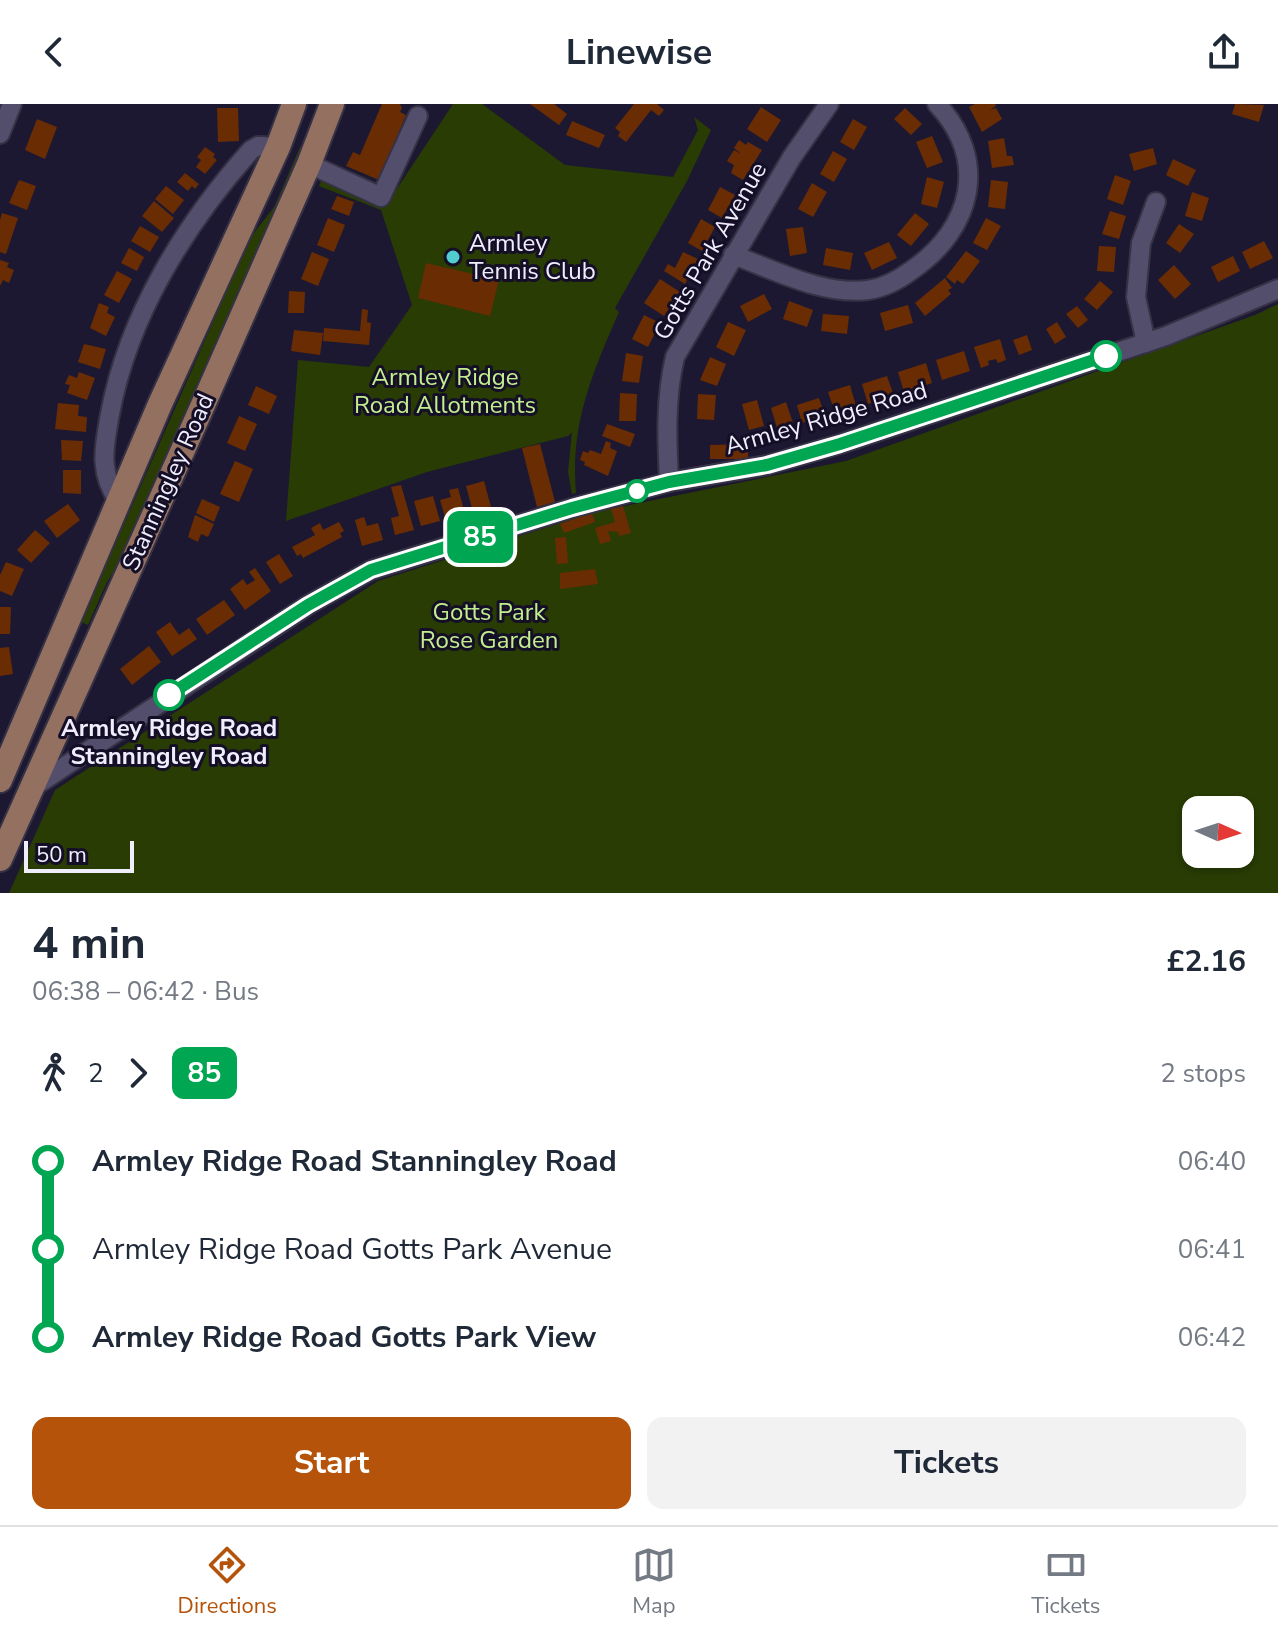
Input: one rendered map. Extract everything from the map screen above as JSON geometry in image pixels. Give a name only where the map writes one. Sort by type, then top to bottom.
[{"type":"main road","name":"Stanningley Road","points":[[0,859],[7,832],[32,788],[309,164],[303,115]]},
{"type":"main road","name":"Stanningley Road","points":[[0,780],[160,404],[253,201],[303,115]]},
{"type":"main road","points":[[66,626],[84,633],[91,630],[111,583],[133,561]]},
{"type":"main road","points":[[0,792],[10,775],[21,765],[45,757]]},
{"type":"street","points":[[0,134],[12,104]]},
{"type":"street","name":"Gotts Park Avenue","points":[[669,482],[666,420],[675,357],[792,157],[829,104]]},
{"type":"street","points":[[733,255],[825,287],[851,292],[873,290],[902,277],[922,263],[941,245],[959,217],[968,189],[967,158],[958,130],[937,104]]},
{"type":"street","name":"Stanningley Road","points":[[119,502],[108,487],[104,467],[105,443],[126,349],[155,288],[194,222],[251,150],[303,115]]},
{"type":"street","points":[[309,164],[381,197],[418,116]]},
{"type":"street","points":[[1146,343],[1136,297],[1141,243],[1156,202]]},
{"type":"street","name":"Armley Ridge Road","points":[[32,788],[308,605],[371,570],[572,508],[669,482],[767,465],[840,444],[1146,343],[1278,289]]},
{"type":"street","name":"Armley Ridge Road","points":[[45,757],[93,745]]},
{"type":"green space","name":"Armley Ridge Road Allotments","points":[[453,104],[482,104],[565,165],[673,177],[698,130],[694,117],[711,130],[687,181],[615,308],[619,312],[592,378],[580,422],[576,444],[576,493],[572,494],[568,472],[572,432],[568,436],[427,472],[286,521],[298,360],[369,367],[412,305],[381,210],[319,186],[328,164],[396,190]]},
{"type":"green space","points":[[300,147],[306,149],[133,542],[107,582],[88,625],[81,622],[250,238],[274,207]]},
{"type":"green space","name":"Gotts Park Rose Garden","points":[[1278,304],[1278,893],[9,893],[55,790],[378,581],[595,512],[846,461],[1255,315]]},
{"type":"building","points":[[382,104],[400,104],[400,112],[406,115],[379,180],[346,166],[353,152],[360,155]]},
{"type":"building","points":[[530,104],[554,104],[567,114],[559,125]]},
{"type":"building","points":[[634,104],[657,104],[664,110],[659,116],[651,110],[626,142],[618,136],[620,132],[615,128]]},
{"type":"building","points":[[995,104],[990,110],[996,108],[1002,119],[982,132],[969,107]]},
{"type":"building","points":[[1235,104],[1264,105],[1259,122],[1232,114]]},
{"type":"building","points":[[761,107],[781,120],[767,142],[747,129]]},
{"type":"building","points":[[217,108],[238,108],[239,141],[218,142]]},
{"type":"building","points":[[905,108],[922,124],[911,135],[894,119]]},
{"type":"building","points":[[37,119],[57,127],[45,159],[25,150]]},
{"type":"building","points":[[853,119],[867,127],[854,150],[840,142]]},
{"type":"building","points":[[572,121],[605,135],[599,148],[566,135]]},
{"type":"building","points":[[932,136],[943,162],[927,168],[916,142]]},
{"type":"building","points":[[1004,138],[1007,156],[1012,156],[1014,165],[992,168],[988,141]]},
{"type":"building","points":[[739,140],[762,150],[743,180],[731,173],[734,165],[727,161],[734,150],[741,154],[734,148]]},
{"type":"building","points":[[205,147],[215,154],[213,157],[217,160],[205,174],[196,167],[201,160],[197,157]]},
{"type":"building","points":[[1153,148],[1157,164],[1134,171],[1129,154]]},
{"type":"building","points":[[833,151],[847,159],[834,182],[820,174]]},
{"type":"building","points":[[1173,159],[1196,170],[1188,186],[1166,175]]},
{"type":"building","points":[[185,173],[199,184],[195,189],[192,186],[188,191],[177,182]]},
{"type":"building","points":[[1115,175],[1131,181],[1123,205],[1107,199]]},
{"type":"building","points":[[927,177],[944,182],[937,208],[921,204]]},
{"type":"building","points":[[19,180],[36,186],[27,210],[9,203]]},
{"type":"building","points":[[991,180],[1008,182],[1005,209],[988,207]]},
{"type":"building","points":[[812,183],[827,192],[813,217],[798,209]]},
{"type":"building","points":[[166,186],[184,200],[173,214],[155,199]]},
{"type":"building","points":[[720,187],[735,195],[722,218],[708,210]]},
{"type":"building","points":[[1192,192],[1209,198],[1202,221],[1185,216]]},
{"type":"building","points":[[337,196],[354,202],[349,216],[331,209]]},
{"type":"building","points":[[154,201],[174,218],[162,232],[142,216]]},
{"type":"building","points":[[1110,211],[1126,216],[1119,239],[1102,234]]},
{"type":"building","points":[[2,213],[18,218],[6,254],[0,252]]},
{"type":"building","points":[[915,213],[929,224],[911,246],[897,235]]},
{"type":"building","points":[[328,218],[345,225],[334,252],[317,245]]},
{"type":"building","points":[[986,218],[1001,226],[987,250],[973,243]]},
{"type":"building","points":[[701,219],[715,227],[702,251],[688,243]]},
{"type":"building","points":[[1179,224],[1194,234],[1180,253],[1166,243]]},
{"type":"building","points":[[140,226],[159,237],[150,252],[131,241]]},
{"type":"building","points":[[803,227],[807,253],[790,256],[786,229]]},
{"type":"building","points":[[1264,241],[1273,258],[1250,269],[1242,252]]},
{"type":"building","points":[[889,242],[897,258],[872,270],[864,253]]},
{"type":"building","points":[[1099,246],[1116,247],[1114,272],[1097,271]]},
{"type":"building","points":[[129,248],[144,257],[137,271],[121,263]]},
{"type":"building","points":[[826,248],[853,253],[850,270],[823,265]]},
{"type":"building","points":[[966,251],[980,261],[963,284],[957,280],[955,284],[946,277]]},
{"type":"building","points":[[312,252],[329,259],[318,286],[301,279]]},
{"type":"building","points":[[683,252],[698,259],[685,284],[664,271],[668,264],[675,268]]},
{"type":"building","points":[[1233,256],[1240,271],[1218,282],[1211,267]]},
{"type":"building","points":[[0,260],[9,263],[7,267],[14,270],[9,283],[3,280],[0,286]]},
{"type":"building","points":[[426,263],[499,280],[490,316],[418,298]]},
{"type":"building","points":[[1174,265],[1191,284],[1175,299],[1158,280]]},
{"type":"building","points":[[117,271],[132,279],[119,303],[104,295]]},
{"type":"building","points":[[945,278],[952,288],[948,290],[951,294],[925,316],[915,303]]},
{"type":"building","points":[[660,279],[680,292],[664,316],[644,303]]},
{"type":"building","points":[[1100,281],[1113,292],[1097,310],[1084,299]]},
{"type":"building","points":[[289,291],[305,292],[304,313],[288,313]]},
{"type":"building","points":[[764,294],[772,309],[748,322],[740,306]]},
{"type":"building","points":[[789,301],[813,310],[807,327],[783,319]]},
{"type":"building","points":[[99,303],[109,307],[107,313],[115,317],[106,336],[90,328]]},
{"type":"building","points":[[908,305],[913,323],[885,331],[880,313]]},
{"type":"building","points":[[1077,306],[1088,320],[1078,328],[1066,314]]},
{"type":"building","points":[[362,309],[368,310],[367,322],[371,323],[369,345],[323,341],[324,328],[360,331]]},
{"type":"building","points":[[823,314],[849,316],[847,334],[821,331]]},
{"type":"building","points":[[644,315],[660,323],[648,347],[632,339]]},
{"type":"building","points":[[728,322],[746,330],[734,356],[716,347]]},
{"type":"building","points":[[1057,322],[1066,337],[1055,344],[1046,329]]},
{"type":"building","points":[[294,330],[323,333],[320,355],[291,351]]},
{"type":"building","points":[[1027,335],[1032,350],[1019,355],[1013,340]]},
{"type":"building","points":[[1000,339],[1006,360],[998,363],[996,359],[988,361],[989,365],[981,368],[974,347]]},
{"type":"building","points":[[84,344],[106,349],[100,369],[78,362]]},
{"type":"building","points":[[964,351],[970,371],[942,380],[936,360]]},
{"type":"building","points":[[626,353],[643,356],[639,383],[622,381]]},
{"type":"building","points":[[710,357],[726,364],[717,386],[700,380]]},
{"type":"building","points":[[926,363],[932,383],[904,392],[898,372]]},
{"type":"building","points":[[79,372],[95,378],[87,400],[67,393],[70,385],[65,384],[69,375],[77,378]]},
{"type":"building","points":[[887,376],[894,396],[868,404],[862,384]]},
{"type":"building","points":[[850,385],[856,406],[835,413],[828,392]]},
{"type":"building","points":[[256,386],[277,396],[269,414],[248,405]]},
{"type":"building","points":[[620,393],[637,394],[636,421],[619,421]]},
{"type":"building","points":[[698,394],[716,395],[714,420],[697,419]]},
{"type":"building","points":[[819,398],[825,416],[802,423],[797,405]]},
{"type":"building","points":[[757,400],[764,426],[749,430],[742,404]]},
{"type":"building","points":[[786,402],[794,426],[778,431],[771,408]]},
{"type":"building","points":[[58,403],[79,405],[78,416],[87,417],[86,432],[55,429]]},
{"type":"building","points":[[239,416],[257,424],[245,451],[227,443]]},
{"type":"building","points":[[607,424],[635,434],[630,447],[602,436]]},
{"type":"building","points":[[61,440],[83,441],[81,461],[62,460]]},
{"type":"building","points":[[606,441],[611,443],[610,448],[617,451],[608,476],[580,460],[583,451],[601,454]]},
{"type":"building","points":[[540,444],[555,502],[537,507],[522,448]]},
{"type":"building","points":[[748,444],[748,459],[710,459],[710,445]]},
{"type":"building","points":[[235,461],[253,469],[239,502],[220,494]]},
{"type":"building","points":[[63,470],[81,470],[81,494],[63,493]]},
{"type":"building","points":[[484,481],[491,507],[473,512],[466,486]]},
{"type":"building","points":[[401,485],[414,530],[395,535],[391,518],[399,516],[391,487]]},
{"type":"building","points":[[458,488],[465,514],[446,520],[440,500],[451,497],[449,490]]},
{"type":"building","points":[[433,496],[440,521],[421,526],[414,501]]},
{"type":"building","points":[[202,499],[220,507],[214,522],[196,513]]},
{"type":"building","points":[[68,504],[80,520],[57,538],[44,521]]},
{"type":"building","points":[[623,506],[631,533],[619,536],[618,532],[608,531],[611,541],[600,544],[595,528],[615,522],[611,509]]},
{"type":"building","points":[[592,513],[595,522],[564,533],[560,524]]},
{"type":"building","points":[[195,515],[214,524],[208,537],[201,534],[198,542],[188,537]]},
{"type":"building","points":[[364,517],[367,526],[378,523],[383,540],[362,546],[355,520]]},
{"type":"building","points":[[339,522],[344,531],[340,533],[342,537],[303,558],[301,554],[297,556],[292,547],[315,535],[311,528],[320,523],[323,530]]},
{"type":"building","points":[[35,530],[50,543],[31,563],[17,550]]},
{"type":"building","points":[[566,537],[568,563],[557,564],[555,538]]},
{"type":"building","points":[[279,554],[293,576],[280,584],[266,562]]},
{"type":"building","points":[[6,562],[24,569],[12,596],[0,591],[0,575]]},
{"type":"building","points":[[255,568],[271,591],[245,610],[230,589],[243,579],[247,585],[255,580],[249,572]]},
{"type":"building","points":[[595,569],[598,584],[560,589],[560,573]]},
{"type":"building","points":[[224,600],[235,615],[207,635],[196,619]]},
{"type":"building","points":[[0,607],[11,607],[10,634],[0,634]]},
{"type":"building","points":[[170,622],[179,635],[189,628],[197,639],[172,656],[156,632]]},
{"type":"building","points":[[149,646],[161,662],[132,685],[120,669]]},
{"type":"building","points":[[9,647],[13,674],[0,676],[0,648]]},
{"type":"bus line","name":"85","points":[[169,695],[308,605],[371,570],[572,508],[669,482],[767,465],[840,444],[1106,356]]},
{"type":"place","name":"Armley Tennis Club","points":[[453,257]]},
{"type":"place","name":"Armley Ridge Road Stanningley Road","points":[[169,695]]}]
